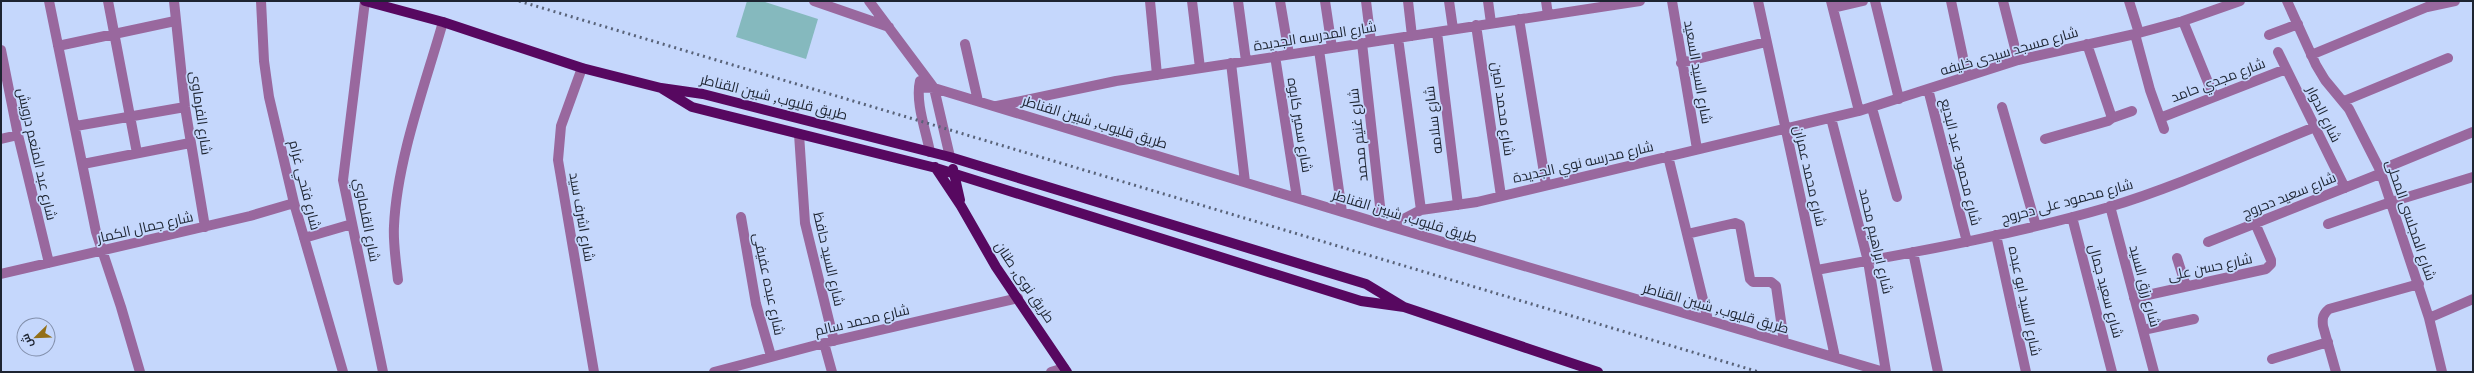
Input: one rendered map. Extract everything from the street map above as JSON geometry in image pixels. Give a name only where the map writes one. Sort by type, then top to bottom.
[{"type":"main road","name":"طريق قليوب, شبين القناطر","points":[[365,1],[443,22],[582,68],[661,88],[691,91],[950,157],[1366,284],[1404,307]]},
{"type":"main road","name":"طريق قليوب, شبين القناطر","points":[[661,88],[692,107],[936,168],[1361,301],[1404,307],[1598,372]]},
{"type":"main road","name":"طريق نوى, طنان","points":[[930,152],[936,168],[961,206],[996,267],[1066,370]]},
{"type":"main road","name":"طريق نوى, طنان","points":[[950,157],[961,206]]},
{"type":"street","points":[[49,1],[101,251],[121,307],[140,372]]},
{"type":"street","points":[[108,1],[113,34],[137,153]]},
{"type":"street","name":"شارع الفرماوى","points":[[174,1],[185,107],[205,227]]},
{"type":"street","name":"شارع فتحي غرام","points":[[261,1],[267,85],[294,203],[343,372]]},
{"type":"street","name":"شارع القلماوي","points":[[365,1],[343,180],[383,372]]},
{"type":"street","points":[[814,1],[889,27]]},
{"type":"street","points":[[869,1],[934,88],[950,157]]},
{"type":"street","points":[[1150,1],[1157,75]]},
{"type":"street","points":[[1192,1],[1200,68]]},
{"type":"street","points":[[1238,1],[1246,61]]},
{"type":"street","points":[[1280,1],[1289,54]]},
{"type":"street","points":[[1325,1],[1332,48]]},
{"type":"street","name":"شارع غنيم محمد","points":[[1366,1],[1366,43],[1386,225]]},
{"type":"street","points":[[1408,1],[1412,36]]},
{"type":"street","points":[[1449,1],[1453,29]]},
{"type":"street","points":[[1488,1],[1491,23]]},
{"type":"street","points":[[1546,1],[1548,15]]},
{"type":"street","name":"شارع المدرسه الجديدة","points":[[995,106],[1157,75],[1548,15],[1590,5],[1640,1]]},
{"type":"street","name":"شارع السيد السعيد","points":[[1672,1],[1681,63],[1697,149]]},
{"type":"street","name":"شارع محمد عمران","points":[[1758,1],[1834,357]]},
{"type":"street","points":[[1859,111],[1832,5],[1863,1]]},
{"type":"street","points":[[1875,1],[1898,99]]},
{"type":"street","points":[[1950,1],[1967,76]]},
{"type":"street","points":[[2003,1],[2018,60]]},
{"type":"street","points":[[2129,1],[2164,129]]},
{"type":"street","name":"شارع مسجد سيدى خليفه","points":[[1785,130],[1872,108],[2018,60],[2137,34],[2183,21],[2240,1]]},
{"type":"street","name":"شارع المجلسى المحلى","points":[[2287,1],[2311,55],[2325,80],[2344,101],[2381,172],[2419,284],[2442,372]]},
{"type":"street","points":[[2311,55],[2413,12],[2441,2],[2455,1]]},
{"type":"street","points":[[1519,19],[1546,185]]},
{"type":"street","points":[[2183,21],[2214,96]]},
{"type":"street","points":[[58,46],[176,22]]},
{"type":"street","points":[[398,280],[394,226],[398,190],[412,129],[443,22]]},
{"type":"street","points":[[2269,35],[2298,24]]},
{"type":"street","name":"شارع محمد امين","points":[[1476,25],[1501,196]]},
{"type":"street","name":"شارع سلامه","points":[[1437,32],[1458,205]]},
{"type":"street","points":[[1398,38],[1421,210]]},
{"type":"street","points":[[1681,63],[1766,42]]},
{"type":"street","points":[[965,44],[978,101]]},
{"type":"street","points":[[2086,44],[2112,118]]},
{"type":"street","name":"شارع عبد المنعم درويش","points":[[1,50],[18,135],[49,263]]},
{"type":"street","points":[[1319,50],[1342,212]]},
{"type":"street","name":"شارع الدوار","points":[[2278,52],[2345,188]]},
{"type":"street","name":"شارع سمير كابوه","points":[[1276,56],[1297,198]]},
{"type":"street","points":[[2344,101],[2448,58]]},
{"type":"street","points":[[1231,63],[1244,182]]},
{"type":"street","name":"شارع اشرف سيد","points":[[582,68],[561,126],[558,160],[594,372]]},
{"type":"street","name":"شارع مجدي حامد","points":[[2160,118],[2286,69]]},
{"type":"street","points":[[922,73],[919,87],[930,152]]},
{"type":"street","name":"طريق قليوب, شبين القناطر","points":[[919,87],[934,88],[1342,212],[1885,372]]},
{"type":"street","name":"شارع محمود عبد البديع","points":[[1928,89],[1967,242]]},
{"type":"street","points":[[76,126],[185,107]]},
{"type":"street","points":[[1872,108],[1897,197]]},
{"type":"street","points":[[2002,108],[2036,226]]},
{"type":"street","points":[[2045,139],[2108,121],[2112,118],[2132,112]]},
{"type":"street","name":"شارع ابراهيم محمد","points":[[1831,118],[1868,261],[1885,372]]},
{"type":"street","name":"شارع محمود على دحروج","points":[[1816,270],[1967,242],[2072,217],[2152,192],[2315,127]]},
{"type":"street","name":"شارع مدرسه نوي الجديدة","points":[[1386,225],[1421,210],[1458,205],[1501,196],[1697,149],[1785,130]]},
{"type":"street","name":"شارع سعيد دحروج","points":[[2208,242],[2345,188],[2473,132]]},
{"type":"street","name":"شارع السيد حافظ","points":[[799,134],[805,223],[829,342],[832,372]]},
{"type":"street","points":[[1,139],[18,135]]},
{"type":"street","points":[[83,164],[190,143]]},
{"type":"street","points":[[1668,156],[1708,320]]},
{"type":"street","points":[[2328,224],[2391,202],[2473,177]]},
{"type":"street","name":"شارع جمال الكمار","points":[[1,274],[205,227],[294,203]]},
{"type":"street","name":"شارع رزق السيد","points":[[2110,206],[2154,372]]},
{"type":"street","name":"شارع سعيد جمال","points":[[2072,217],[2112,372]]},
{"type":"street","name":"شارع عبده عفيفى","points":[[741,218],[756,304],[772,356]]},
{"type":"street","points":[[1687,234],[1735,223],[1740,225],[1750,279],[1753,282],[1771,282],[1776,286],[1784,342]]},
{"type":"street","name":"شارع حسن على","points":[[2134,298],[2270,267],[2271,260],[2255,223]]},
{"type":"street","points":[[304,238],[352,224]]},
{"type":"street","name":"شارع السيد ابو عبده","points":[[1996,235],[2026,372]]},
{"type":"street","points":[[1913,252],[1938,372]]},
{"type":"street","points":[[2177,258],[2186,286]]},
{"type":"street","points":[[2336,372],[2322,326],[2324,313],[2329,309],[2419,284]]},
{"type":"street","name":"شارع محمد سالم","points":[[714,372],[829,342],[1018,298]]},
{"type":"street","points":[[2429,318],[2473,299]]},
{"type":"street","points":[[2143,330],[2194,319]]},
{"type":"street","points":[[2272,359],[2328,342]]},
{"type":"street","points":[[1051,372],[1066,370]]},
{"type":"building","points":[[747,1],[762,1],[818,19],[806,59],[736,37]]},
{"type":"railway","points":[[519,1],[1759,372]]}]
